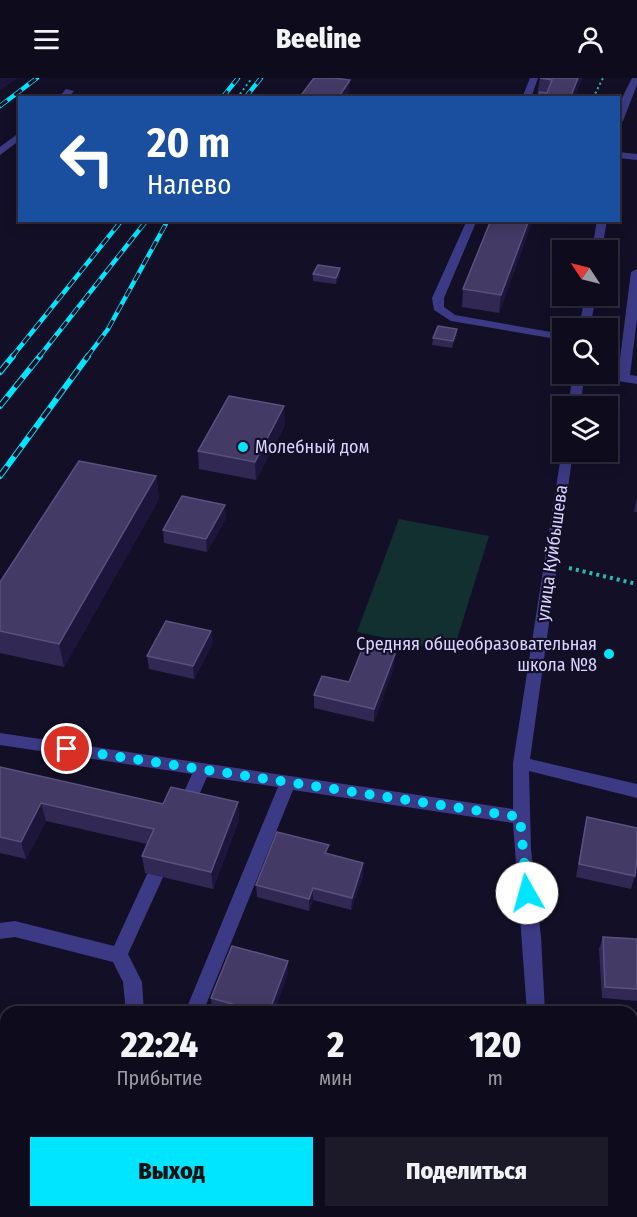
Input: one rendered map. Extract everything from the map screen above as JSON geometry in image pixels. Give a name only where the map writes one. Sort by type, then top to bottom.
[{"type":"street","points":[[527,96],[534,78]]},
{"type":"street","points":[[620,114],[636,78]]},
{"type":"street","points":[[0,152],[18,137]]},
{"type":"street","points":[[620,154],[637,158]]},
{"type":"street","points":[[470,222],[438,298],[438,308],[451,318],[552,335]]},
{"type":"street","points":[[599,240],[602,222]]},
{"type":"street","points":[[624,378],[635,309],[637,272]]},
{"type":"street","points":[[618,377],[637,380]]},
{"type":"street","name":"улица Куйбышева","points":[[536,1006],[532,937],[520,817],[521,763],[565,462]]},
{"type":"street","points":[[0,739],[520,817]]},
{"type":"street","points":[[521,763],[637,790]]},
{"type":"street","points":[[185,807],[202,770]]},
{"type":"street","points":[[196,1006],[288,782]]},
{"type":"street","points":[[119,955],[155,875]]},
{"type":"street","points":[[0,931],[15,929],[119,955],[132,980],[135,1006]]},
{"type":"path","points":[[238,96],[252,78]]},
{"type":"path","points":[[595,96],[603,78]]},
{"type":"path","points":[[550,564],[637,584]]},
{"type":"green space","points":[[399,519],[489,536],[453,652],[357,632]]},
{"type":"building","points":[[314,78],[350,80],[339,96],[300,96]]},
{"type":"building","points":[[540,78],[578,78],[571,96],[538,96],[540,92],[547,93],[552,80]]},
{"type":"building","points":[[490,222],[528,222],[501,295],[463,289]]},
{"type":"building","points":[[318,265],[340,268],[336,278],[313,274]]},
{"type":"building","points":[[438,326],[457,329],[453,341],[433,338]]},
{"type":"building","points":[[229,396],[284,406],[255,462],[198,451]]},
{"type":"building","points":[[79,461],[156,476],[59,644],[0,631],[0,582]]},
{"type":"building","points":[[182,496],[225,505],[206,539],[163,530]]},
{"type":"building","points":[[166,621],[211,631],[193,666],[147,656]]},
{"type":"building","points":[[363,647],[395,654],[374,709],[314,695],[322,676],[349,682]]},
{"type":"building","points":[[0,767],[163,804],[171,787],[238,802],[211,872],[142,856],[154,829],[41,803],[21,842],[0,837]]},
{"type":"building","points":[[587,817],[637,828],[635,876],[579,864]]},
{"type":"building","points":[[277,832],[329,845],[325,853],[363,863],[352,898],[313,888],[309,899],[256,885]]},
{"type":"building","points":[[603,937],[637,939],[637,989],[605,987]]},
{"type":"building","points":[[232,946],[288,961],[271,1006],[240,1006],[211,998]]},
{"type":"railway","points":[[0,106],[37,78]]},
{"type":"railway","points":[[224,96],[238,78]]},
{"type":"railway","points":[[247,96],[261,78]]},
{"type":"railway","points":[[12,357],[120,222]]},
{"type":"railway","points":[[39,357],[145,222]]},
{"type":"railway","points":[[87,357],[108,329],[167,222]]},
{"type":"railway","points":[[0,372],[13,356]]},
{"type":"railway","points":[[0,406],[40,356]]},
{"type":"railway","points":[[0,476],[88,356]]},
{"type":"place","name":"Молебный дом","points":[[243,447]]},
{"type":"place","name":"Средняя общеобразовательная школа №8","points":[[609,654]]},
{"type":"route","points":[[67,749],[520,817],[527,893]]}]
